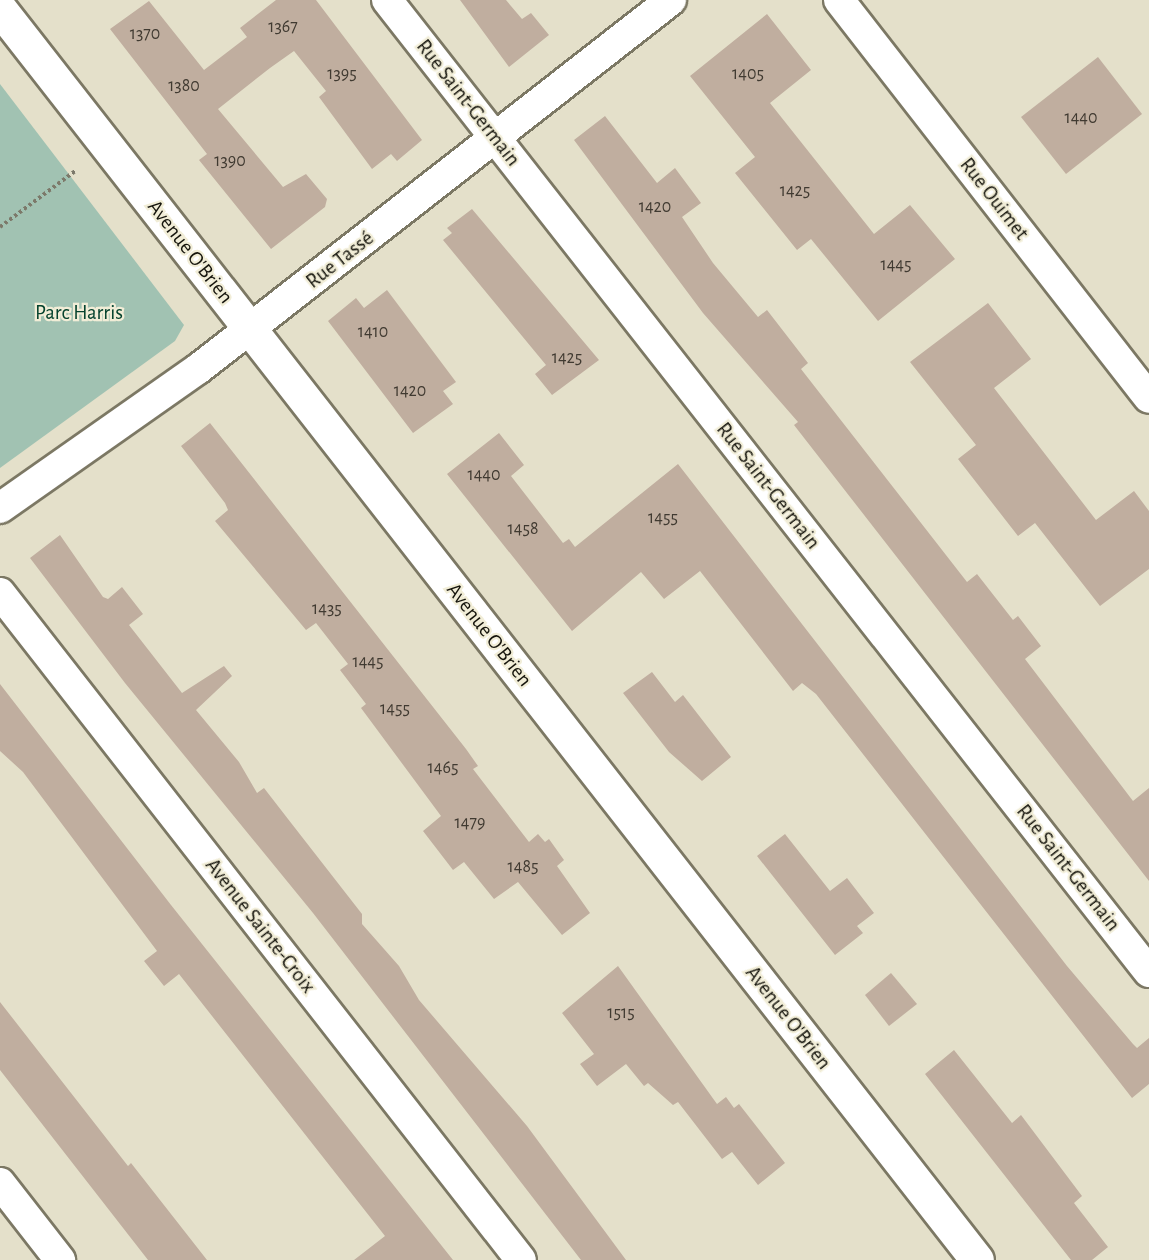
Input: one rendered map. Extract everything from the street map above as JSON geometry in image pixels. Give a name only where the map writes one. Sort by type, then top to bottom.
[{"type":"street","name":"Rue Saint-Germain","points":[[387,0],[1149,972]]},
{"type":"street","name":"Rue Tassé","points":[[0,508],[250,329],[671,0]]},
{"type":"street","name":"Rue Ouimet","points":[[838,0],[1149,398]]},
{"type":"street","name":"Avenue O'Brien","points":[[0,9],[977,1260]]},
{"type":"street","name":"Avenue Sainte-Croix","points":[[0,593],[521,1260]]},
{"type":"street","points":[[0,1183],[60,1260]]},
{"type":"path","points":[[0,227],[75,171]]},
{"type":"green space","name":"Parc Harris","points":[[0,84],[184,325],[175,341],[0,468]]},
{"type":"building","points":[[276,0],[316,0],[422,140],[397,161],[391,154],[372,169],[319,97],[326,91],[294,51],[270,68],[218,109],[283,187],[306,174],[327,199],[325,207],[271,249],[199,160],[207,154],[110,29],[149,1],[204,70],[247,37],[240,28]]},
{"type":"building","points":[[460,0],[506,0],[522,19],[531,13],[549,35],[509,67]]},
{"type":"building","points":[[767,14],[811,70],[770,103],[874,234],[910,205],[955,259],[878,321],[811,239],[797,250],[735,173],[755,157],[690,76]]},
{"type":"building","points":[[1098,57],[1142,114],[1066,174],[1021,117]]},
{"type":"building","points":[[605,116],[657,183],[675,168],[701,203],[682,217],[713,263],[758,317],[767,310],[808,363],[801,369],[967,582],[977,574],[1013,620],[1018,616],[1041,646],[1025,659],[1133,801],[1149,788],[1149,881],[794,425],[798,422],[703,313],[574,140]]},
{"type":"building","points":[[472,209],[599,360],[552,395],[535,374],[546,365],[443,240],[452,233],[447,228]]},
{"type":"building","points":[[387,290],[456,382],[443,391],[453,404],[413,433],[328,321],[356,298],[364,308]]},
{"type":"building","points":[[988,303],[1031,359],[994,388],[1096,520],[1134,491],[1149,511],[1149,569],[1100,606],[1035,523],[1018,536],[958,459],[976,445],[910,362]]},
{"type":"building","points":[[210,423],[466,749],[478,766],[473,769],[529,842],[538,834],[545,842],[549,839],[564,860],[557,866],[590,913],[562,935],[518,882],[494,899],[464,862],[453,870],[423,831],[441,816],[361,708],[366,704],[340,670],[348,664],[316,623],[306,630],[215,521],[228,510],[225,503],[181,446]]},
{"type":"building","points":[[499,433],[524,465],[511,476],[563,543],[569,539],[575,547],[678,464],[1067,966],[1137,1048],[1149,1038],[1149,1084],[1132,1098],[816,694],[802,683],[793,691],[700,571],[664,599],[641,572],[572,631],[447,474]]},
{"type":"building","points":[[60,535],[103,597],[108,599],[122,587],[143,614],[129,625],[182,693],[224,666],[232,676],[196,710],[239,762],[257,793],[264,788],[362,914],[362,924],[399,966],[419,1000],[527,1126],[626,1260],[581,1260],[313,913],[125,683],[30,558]]},
{"type":"building","points":[[652,672],[675,702],[683,695],[731,757],[702,781],[669,752],[623,693]]},
{"type":"building","points":[[0,684],[171,905],[453,1260],[354,1260],[385,1236],[179,974],[164,986],[144,961],[157,951],[23,772],[0,751]]},
{"type":"building","points":[[785,834],[830,891],[847,878],[874,913],[857,926],[863,933],[835,955],[757,856]]},
{"type":"building","points":[[618,966],[717,1104],[726,1097],[734,1108],[739,1104],[785,1163],[758,1185],[732,1152],[722,1159],[678,1102],[673,1105],[648,1083],[644,1086],[626,1064],[597,1086],[580,1064],[594,1054],[562,1013]]},
{"type":"building","points":[[891,973],[917,1004],[889,1026],[865,995]]},
{"type":"building","points":[[0,1002],[128,1166],[131,1163],[207,1260],[148,1260],[0,1070]]},
{"type":"building","points":[[954,1050],[1012,1123],[1021,1115],[1082,1196],[1074,1203],[1108,1247],[1092,1260],[1071,1260],[925,1074]]}]
